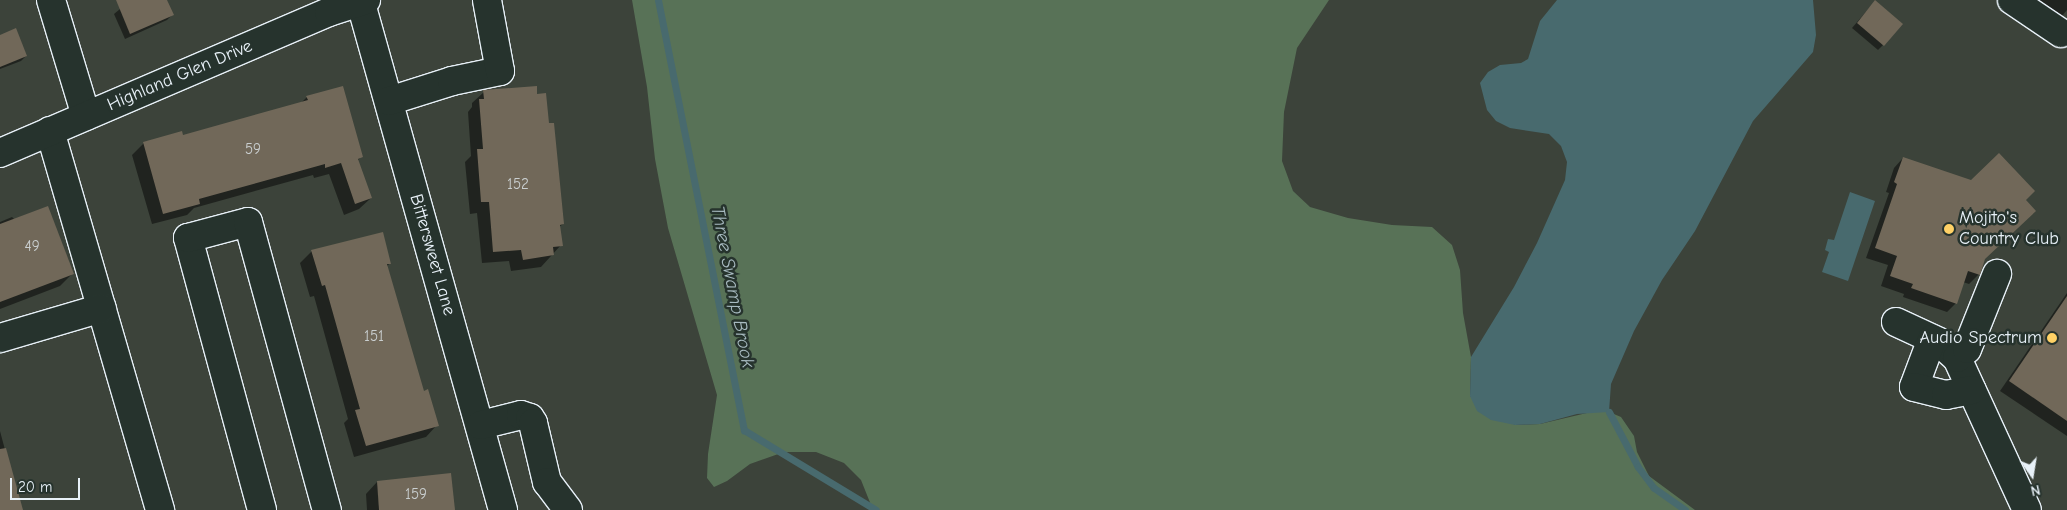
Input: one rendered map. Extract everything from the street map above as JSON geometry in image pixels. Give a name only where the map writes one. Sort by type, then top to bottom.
[{"type":"street","points":[[51,0],[86,116]]},
{"type":"street","name":"Highland Glen Drive","points":[[0,153],[320,16],[362,0]]},
{"type":"street","name":"Bittersweet Lane","points":[[362,0],[503,510]]},
{"type":"street","points":[[389,101],[452,81],[500,71],[487,0]]},
{"type":"street","points":[[2012,0],[2061,33]]},
{"type":"street","points":[[50,132],[160,510]]},
{"type":"street","points":[[262,510],[188,238],[248,222],[327,510]]},
{"type":"street","points":[[1956,358],[1967,349],[1997,274]]},
{"type":"street","points":[[0,338],[102,308]]},
{"type":"street","points":[[1896,322],[1946,346],[1956,358],[2027,510]]},
{"type":"street","points":[[1932,338],[1914,386],[1946,395],[1972,390]]},
{"type":"street","points":[[481,425],[521,415],[530,418],[534,423],[547,482],[568,510]]},
{"type":"green space","points":[[632,0],[1329,0],[1297,48],[1284,112],[1282,161],[1293,191],[1310,207],[1348,218],[1392,225],[1432,227],[1452,245],[1460,270],[1463,313],[1471,357],[1470,396],[1515,425],[1540,424],[1591,412],[1609,412],[1621,417],[1634,436],[1637,452],[1649,476],[1695,510],[873,510],[861,480],[844,463],[816,452],[784,452],[750,464],[727,481],[714,487],[707,478],[708,454],[717,395],[668,228],[655,159],[647,87]]},
{"type":"water","points":[[1557,0],[1813,0],[1816,35],[1813,52],[1753,121],[1695,231],[1662,280],[1634,331],[1611,384],[1609,412],[1577,414],[1540,424],[1515,425],[1491,420],[1477,411],[1470,396],[1471,357],[1514,287],[1537,243],[1565,180],[1567,162],[1561,146],[1549,134],[1510,128],[1496,121],[1487,110],[1480,83],[1488,72],[1500,65],[1521,63],[1528,59],[1540,21]]},
{"type":"water","points":[[1850,192],[1875,201],[1848,281],[1822,272],[1829,252],[1825,250],[1828,239],[1834,240]]},
{"type":"building","points":[[116,0],[167,0],[174,15],[130,34]]},
{"type":"building","points":[[1875,0],[1903,24],[1884,46],[1857,23]]},
{"type":"building","points":[[16,28],[27,56],[0,67],[0,35]]},
{"type":"building","points":[[343,86],[363,157],[358,159],[372,198],[355,204],[341,163],[325,168],[325,164],[199,199],[200,204],[163,214],[143,142],[182,131],[183,135],[308,100],[306,96]]},
{"type":"building","points":[[537,86],[537,94],[546,93],[549,123],[554,123],[564,224],[560,225],[563,246],[553,247],[554,255],[523,260],[521,250],[493,252],[489,202],[481,202],[477,149],[483,149],[479,99],[484,99],[483,90]]},
{"type":"building","name":"Mojito's Country Club","points":[[1999,153],[2035,191],[2026,200],[2036,211],[1985,259],[1980,275],[1968,271],[1957,304],[1911,288],[1913,284],[1890,276],[1897,256],[1875,248],[1897,184],[1894,182],[1903,157],[1971,180]]},
{"type":"building","points":[[48,206],[74,274],[0,302],[0,224]]},
{"type":"building","points":[[383,232],[391,264],[387,264],[424,391],[428,389],[439,426],[366,446],[355,410],[360,409],[325,285],[322,286],[311,250]]},
{"type":"building","name":"Audio Spectrum","points":[[2067,296],[2067,421],[2009,381]]},
{"type":"building","points":[[6,448],[23,510],[0,510],[0,449]]},
{"type":"building","points":[[451,473],[455,510],[379,510],[377,481]]},
{"type":"waterway","name":"Three Swamp Brook","points":[[658,0],[744,430],[876,510]]},
{"type":"waterway","points":[[1609,412],[1638,467],[1654,488],[1685,510]]},
{"type":"place","name":"Mojito's Country Club","points":[[1949,229]]},
{"type":"place","name":"Audio Spectrum","points":[[2052,338]]}]
